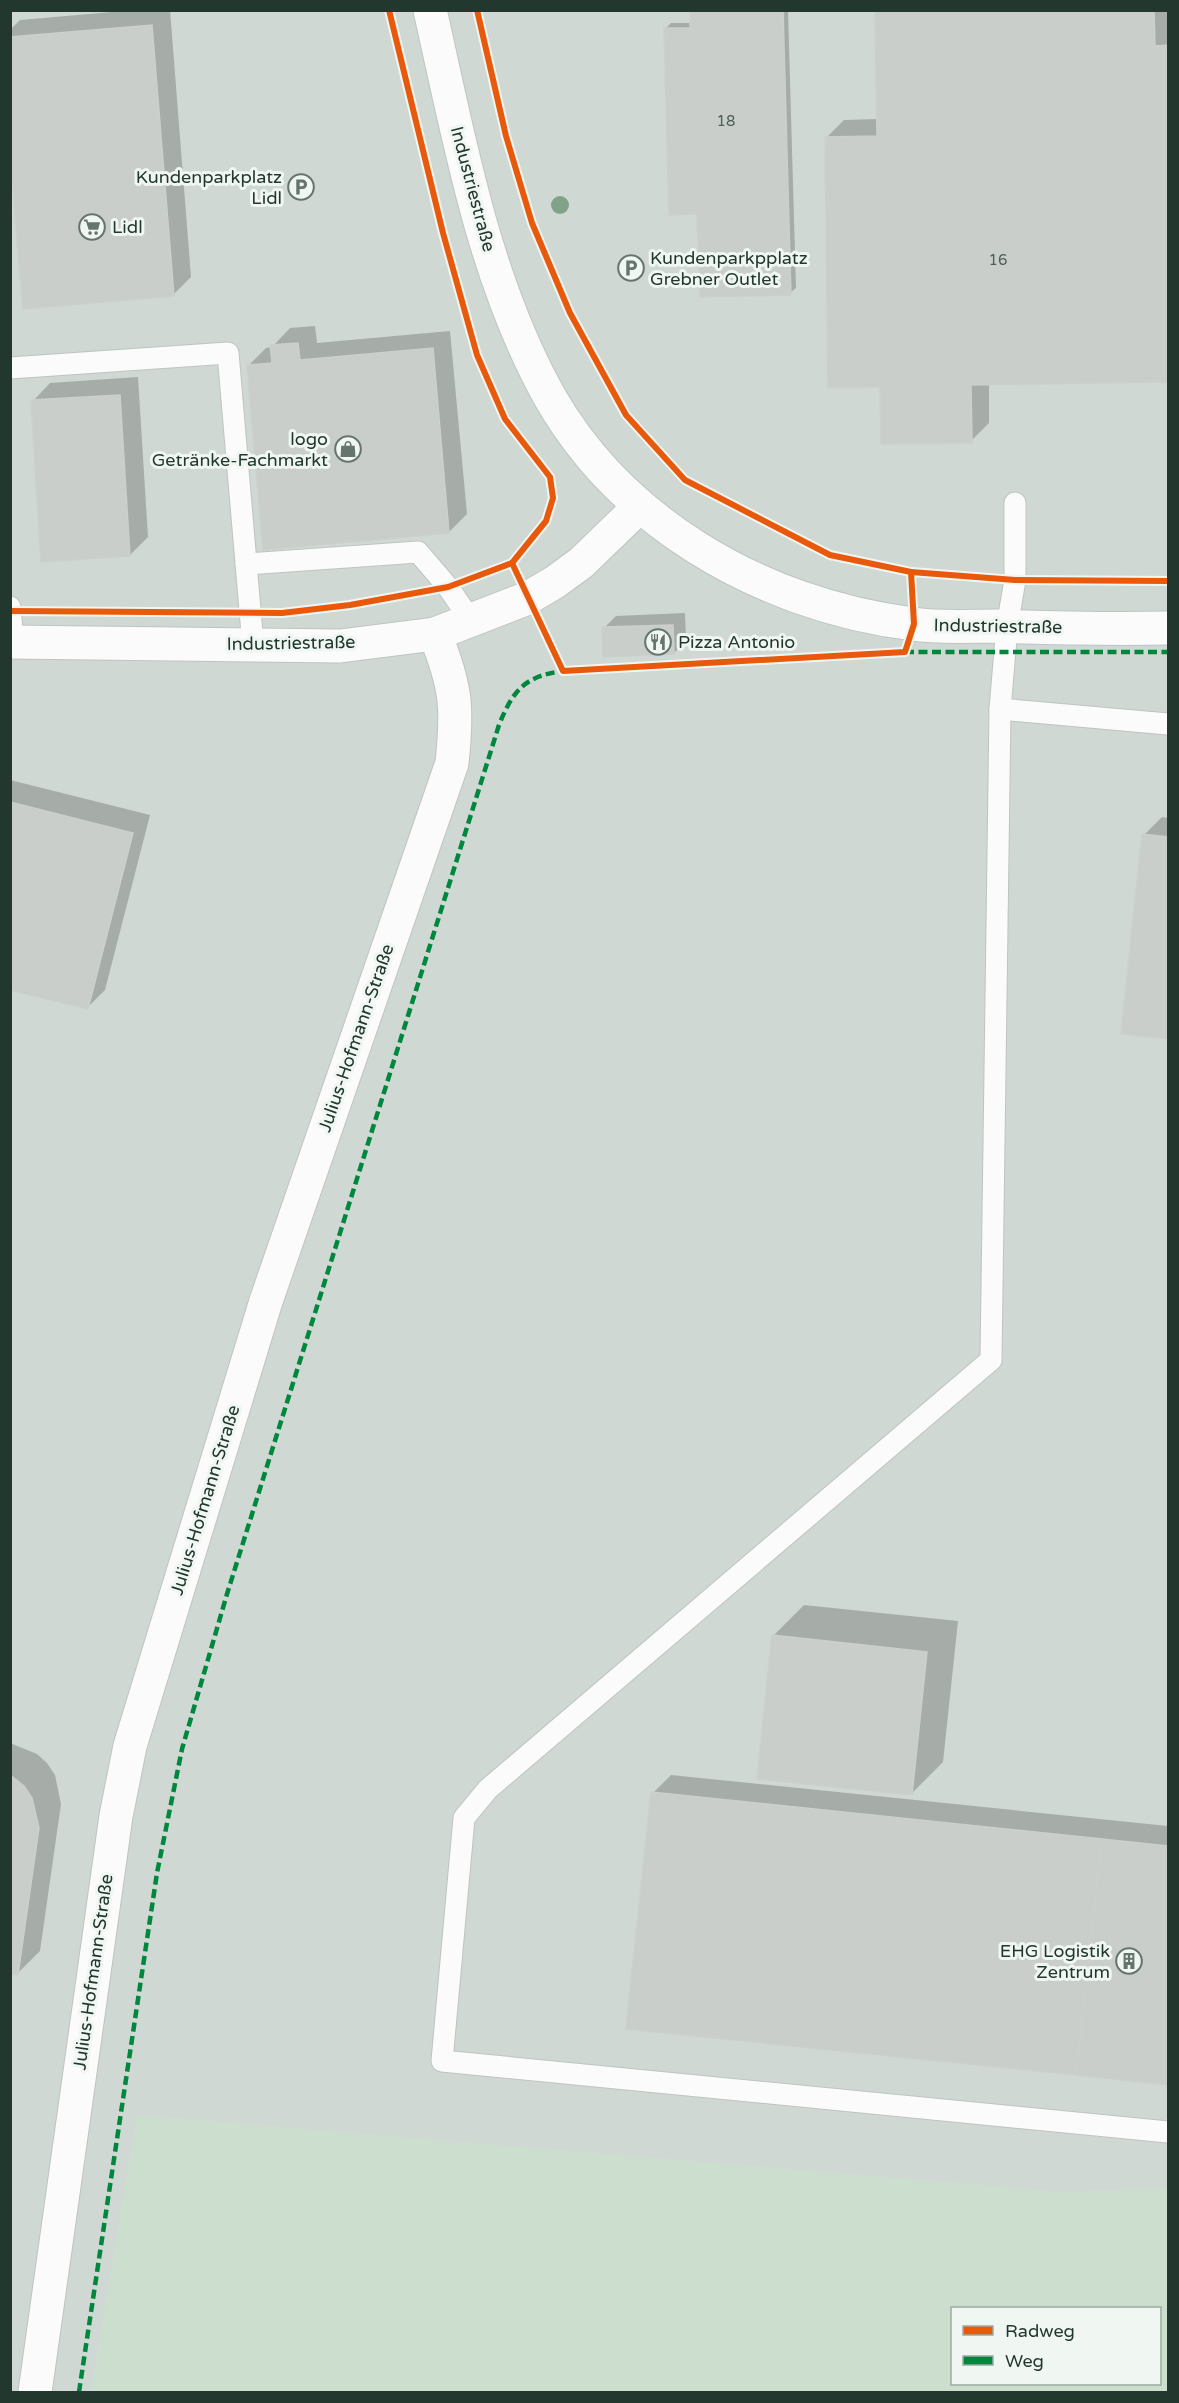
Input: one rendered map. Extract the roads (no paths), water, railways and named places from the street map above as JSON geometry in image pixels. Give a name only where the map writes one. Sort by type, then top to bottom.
[{"type":"street","name":"Industriestraße","points":[[430,10],[484,235],[524,345],[539,379],[578,440],[640,506],[717,561],[762,585],[820,605],[914,624],[1168,628]]},
{"type":"street","name":"Industriestraße","points":[[11,642],[340,646],[435,634],[528,598],[555,582],[581,563],[640,506]]},
{"type":"street","name":"Julius-Hofmann-Straße","points":[[34,2392],[113,1839],[130,1746],[266,1301],[452,763],[457,715],[451,674],[435,634]]},
{"type":"lane","points":[[10,369],[228,354],[253,645]]},
{"type":"lane","points":[[1016,503],[1015,580],[1007,627],[1000,709],[991,1360],[488,1789],[464,1818],[442,2061],[1168,2133]]},
{"type":"lane","points":[[246,564],[418,552],[471,621]]},
{"type":"lane","points":[[10,607],[11,642]]},
{"type":"lane","points":[[1000,709],[1168,724]]},
{"type":"place","name":"Kundenparkplatz Lidl","points":[[301,187]]},
{"type":"place","name":"Lidl","points":[[92,227]]},
{"type":"place","name":"Kundenparkpplatz Grebner Outlet","points":[[631,268]]},
{"type":"place","name":"logo Getränke-Fachmarkt","points":[[348,449]]},
{"type":"place","name":"Pizza Antonio","points":[[658,642]]},
{"type":"place","name":"EHG Logistik Zentrum","points":[[1129,1961]]}]
